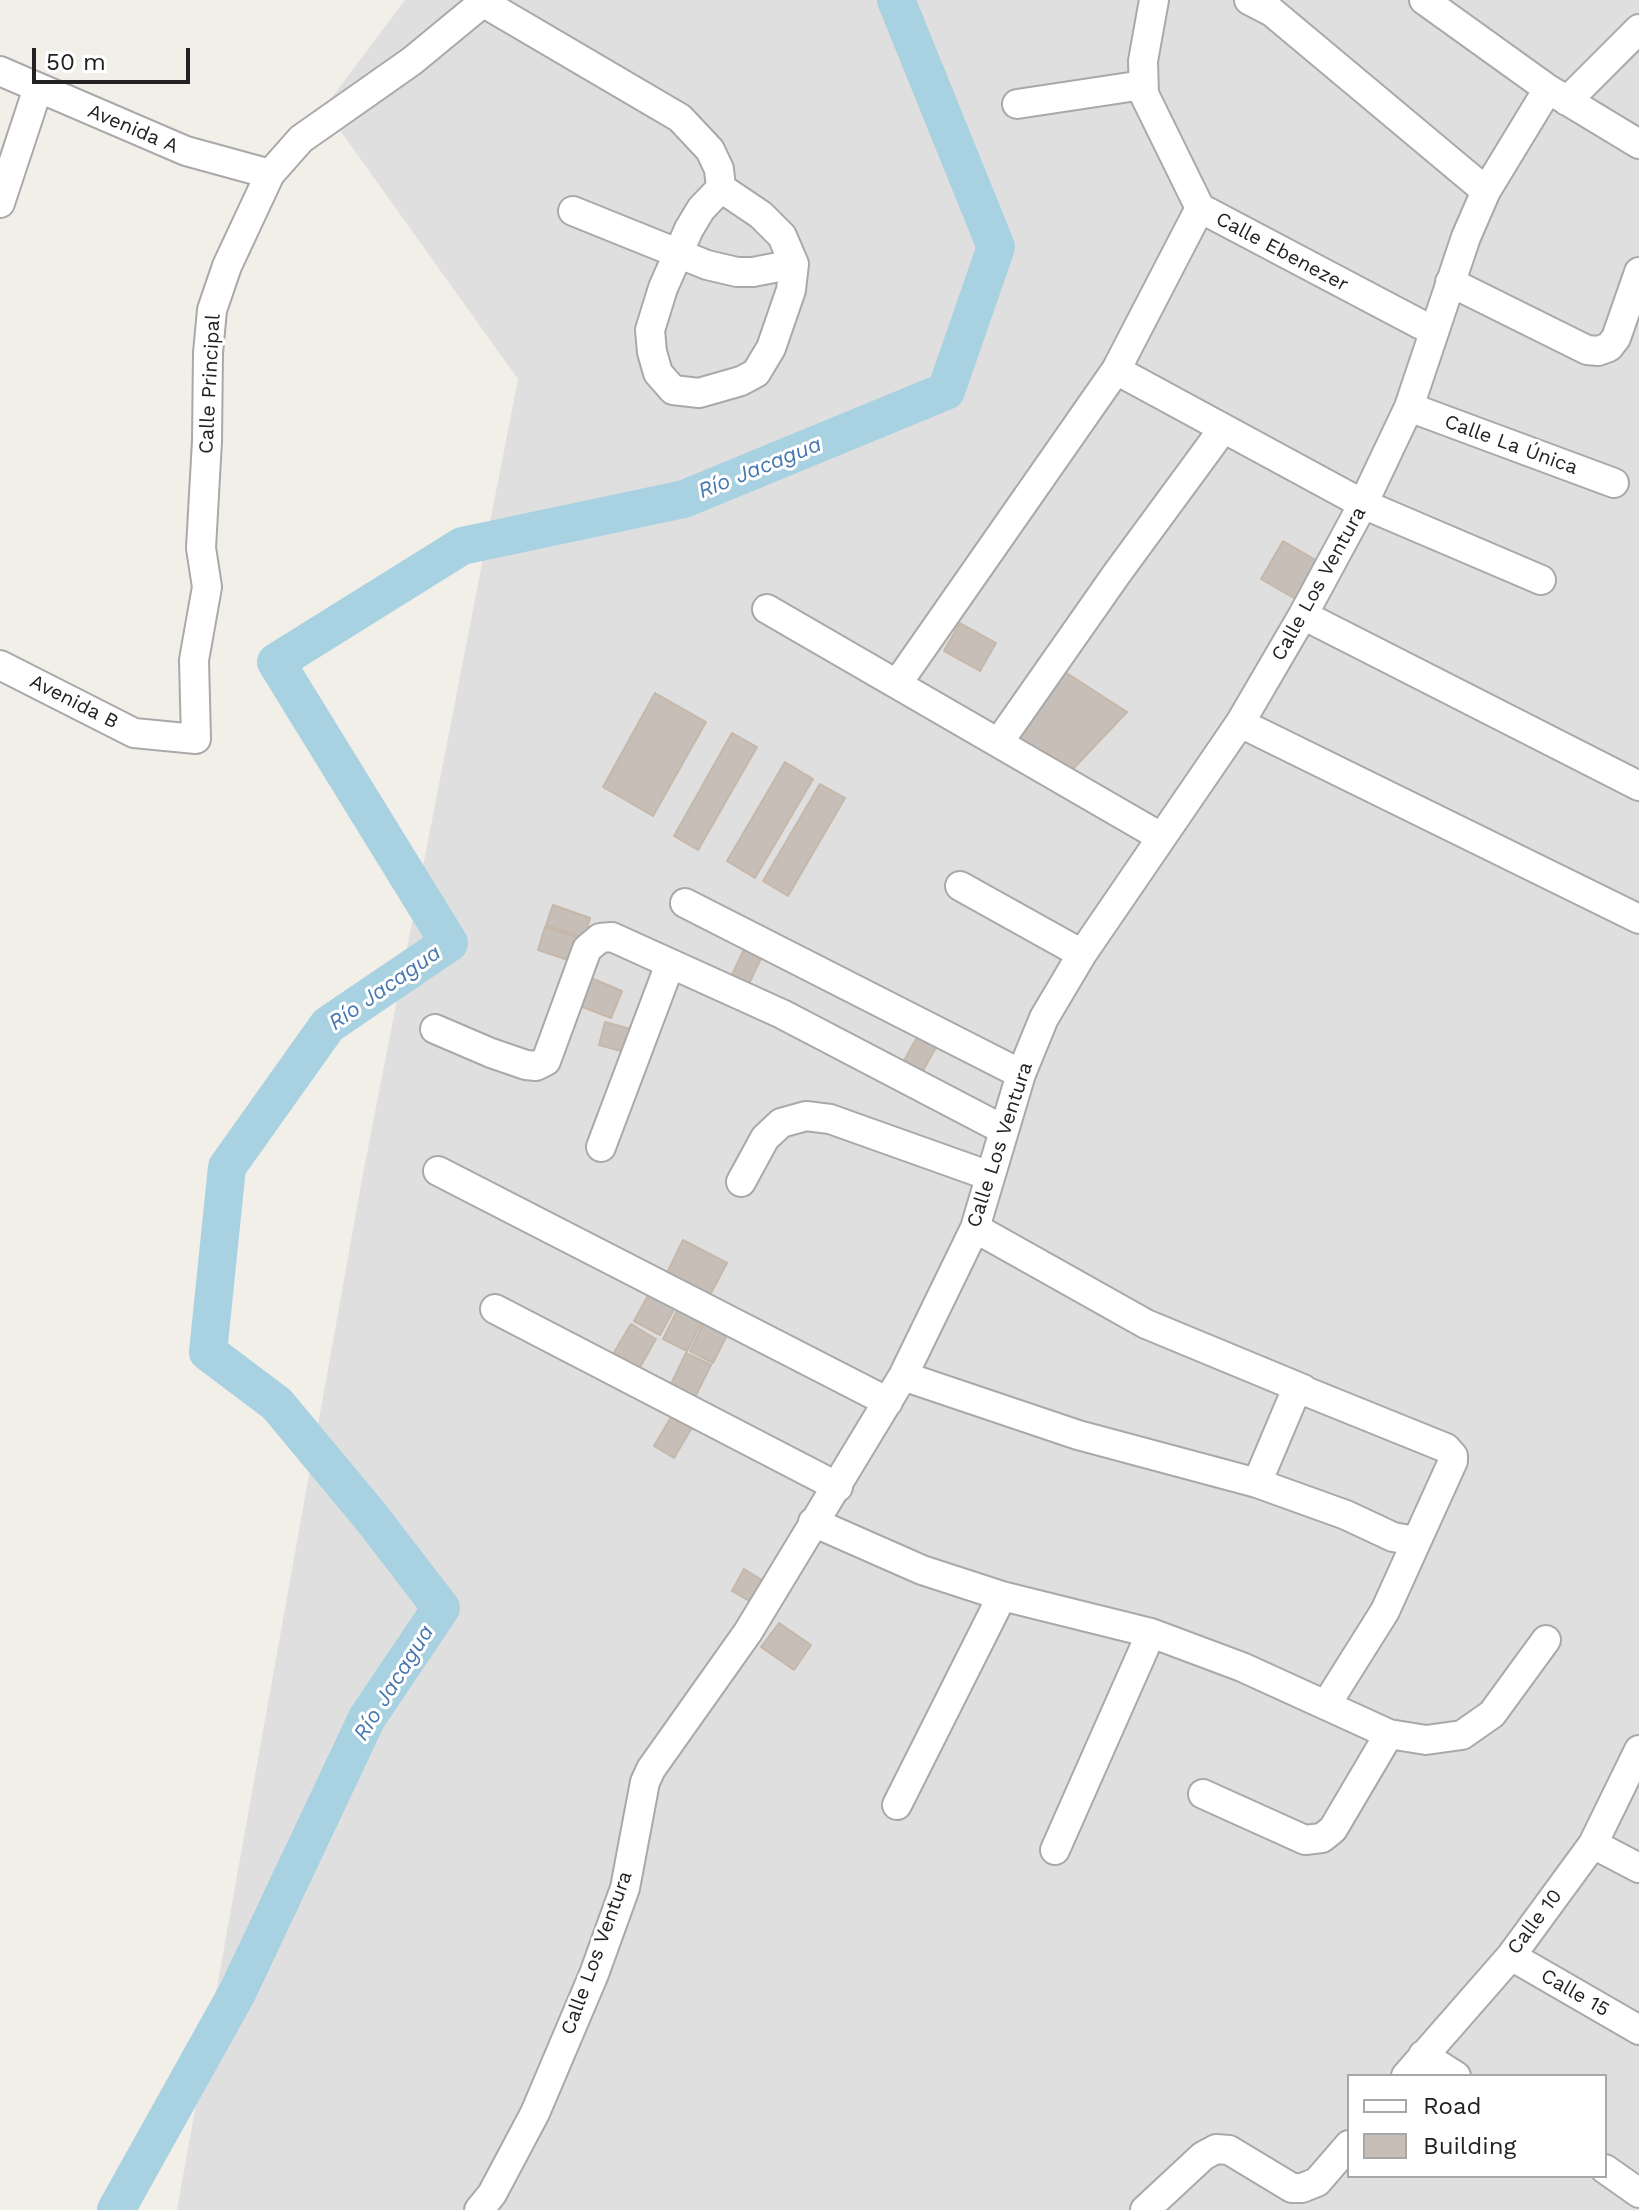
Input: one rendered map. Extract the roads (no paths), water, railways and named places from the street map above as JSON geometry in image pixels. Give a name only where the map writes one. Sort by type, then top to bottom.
[{"type":"street","name":"Calle Ebenezer","points":[[1154,0],[1143,61],[1143,85],[1148,103],[1200,208],[1433,331]]},
{"type":"street","points":[[1249,0],[1272,12],[1486,191]]},
{"type":"street","points":[[1424,0],[1558,95],[1639,144]]},
{"type":"street","points":[[485,1],[680,118],[710,150],[719,169],[721,188],[701,209],[678,253],[650,330],[658,373],[673,390],[699,393],[741,381],[756,373],[771,348],[791,290],[794,264],[782,236],[761,215],[721,188]]},
{"type":"street","name":"Calle Principal","points":[[196,739],[194,660],[207,587],[201,548],[208,353],[212,310],[227,266],[270,174],[301,139],[412,61],[485,1]]},
{"type":"street","name":"Calle Los Ventura","points":[[490,2205],[535,2113],[594,1974],[625,1888],[645,1782],[651,1769],[748,1632],[903,1376],[975,1228],[1021,1074],[1044,1018],[1082,954],[1240,723],[1363,504],[1409,407],[1450,282],[1486,191],[1558,95],[1639,29]]},
{"type":"street","name":"Avenida A","points":[[0,71],[186,151],[270,174]]},
{"type":"street","points":[[1017,104],[1143,85]]},
{"type":"street","points":[[0,203],[38,88]]},
{"type":"street","points":[[897,684],[1116,370],[1200,208]]},
{"type":"street","points":[[573,211],[707,265],[737,272],[753,272],[794,264]]},
{"type":"street","points":[[1450,282],[1587,350],[1598,351],[1609,347],[1616,338],[1639,272]]},
{"type":"street","points":[[1116,370],[1363,504],[1541,580]]},
{"type":"street","name":"Calle La Única","points":[[1409,407],[1614,483]]},
{"type":"street","points":[[999,742],[1223,429]]},
{"type":"street","points":[[767,609],[1161,837]]},
{"type":"street","points":[[1303,615],[1639,786]]},
{"type":"street","name":"Avenida B","points":[[0,665],[134,733],[196,739]]},
{"type":"street","points":[[1240,723],[1639,919]]},
{"type":"street","points":[[960,886],[1082,954]]},
{"type":"street","points":[[685,903],[1021,1074]]},
{"type":"street","points":[[435,1029],[491,1053],[536,1066],[546,1061],[587,949],[600,938],[612,937],[782,1014],[1004,1130]]},
{"type":"street","points":[[601,1147],[670,964]]},
{"type":"street","points":[[741,1182],[765,1138],[781,1123],[806,1116],[830,1119],[990,1176]]},
{"type":"street","points":[[438,1171],[888,1402]]},
{"type":"street","points":[[975,1228],[1146,1324],[1451,1451],[1453,1461],[1385,1611],[1326,1705]]},
{"type":"street","points":[[495,1309],[838,1487]]},
{"type":"street","points":[[903,1376],[1078,1435],[1257,1483],[1346,1515],[1393,1537],[1415,1541]]},
{"type":"street","points":[[1257,1483],[1295,1393],[1303,1389]]},
{"type":"street","points":[[813,1522],[922,1570],[1002,1596],[1151,1633],[1242,1667],[1389,1734],[1426,1740],[1462,1735],[1492,1714],[1546,1640]]},
{"type":"street","points":[[897,1805],[1002,1596]]},
{"type":"street","points":[[1055,1850],[1151,1633]]},
{"type":"street","points":[[1203,1794],[1305,1840],[1322,1838],[1333,1829],[1389,1734]]},
{"type":"street","name":"Calle 10","points":[[1414,2066],[1511,1956],[1593,1844],[1639,1750]]},
{"type":"street","points":[[1593,1844],[1639,1868]]},
{"type":"street","name":"Calle 15","points":[[1511,1956],[1639,2030]]},
{"type":"street","points":[[1414,2066],[1448,2074]]},
{"type":"street","points":[[1145,2210],[1203,2156],[1216,2149],[1229,2150],[1292,2188],[1302,2188],[1317,2182],[1347,2147]]},
{"type":"street","points":[[1607,2170],[1639,2193]]},
{"type":"waterway","name":"Río Jacagua","points":[[116,2210],[237,1993],[367,1718],[441,1608],[371,1517],[277,1404],[208,1352],[227,1167],[328,1025],[449,943],[276,662],[462,546],[684,499],[946,391],[996,247],[896,0]]}]
